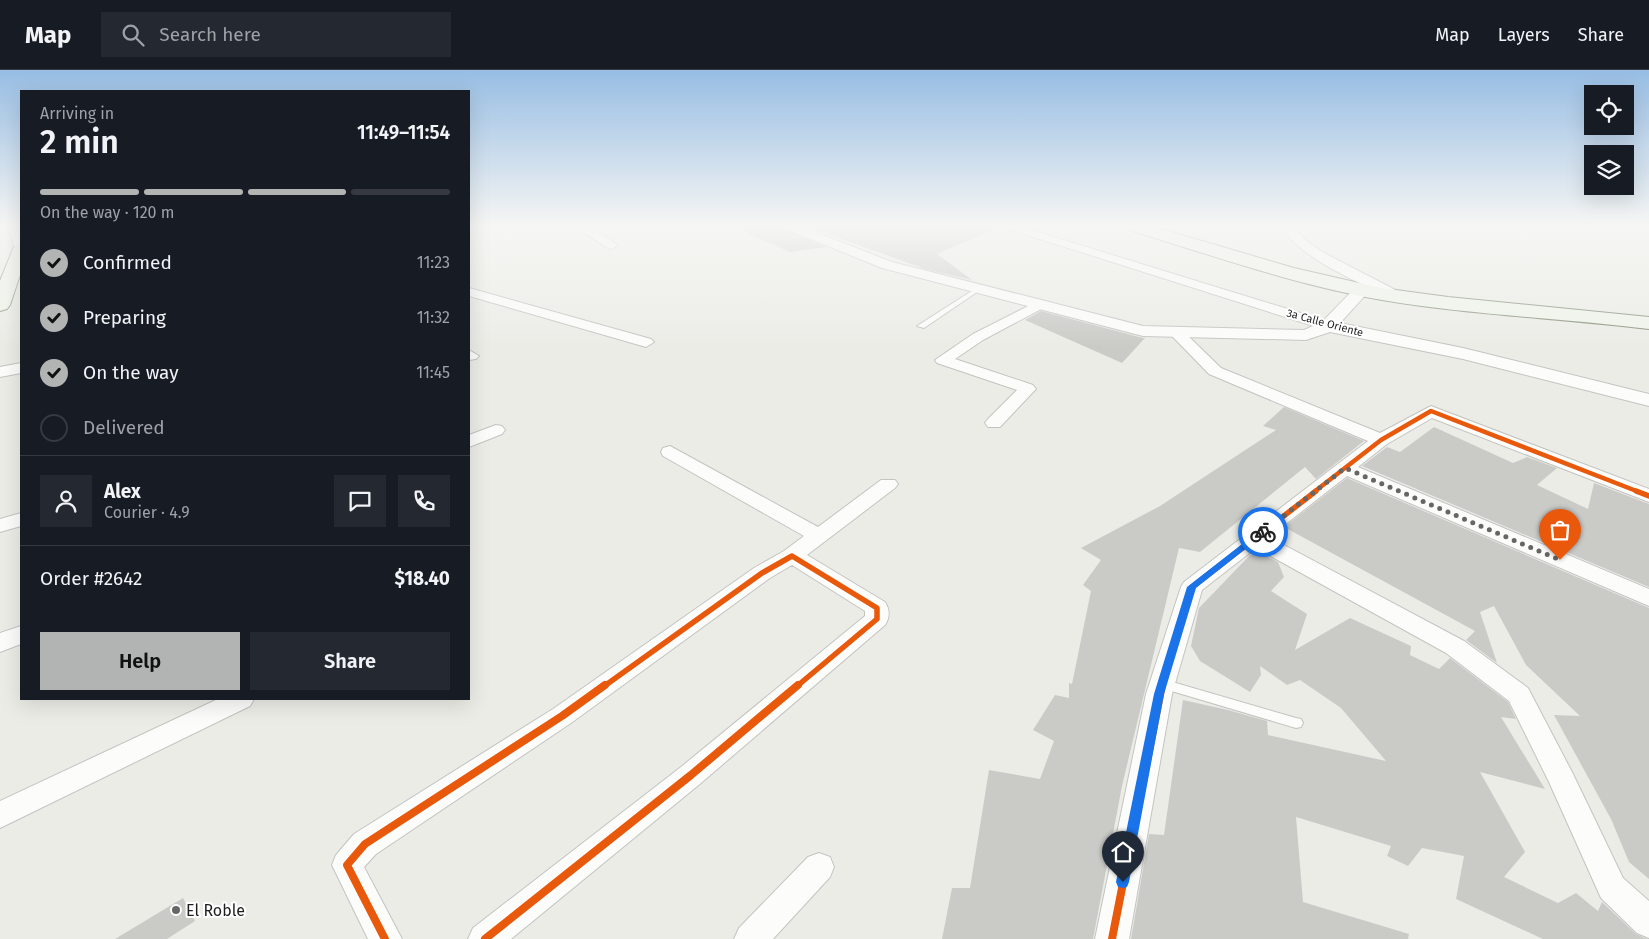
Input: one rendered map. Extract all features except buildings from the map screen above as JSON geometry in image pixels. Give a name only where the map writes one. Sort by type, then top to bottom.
[{"type":"main road","points":[[0,305],[13,285],[17,267]]},
{"type":"main road","points":[[1271,267],[1362,290],[1402,297],[1474,307],[1649,323]]},
{"type":"street","points":[[893,267],[1143,331],[1306,335],[1328,326],[1362,290]]},
{"type":"street","name":"3a Calle Oriente","points":[[1137,267],[1328,326],[1463,354],[1649,400]]},
{"type":"street","points":[[1340,267],[1402,297]]},
{"type":"street","points":[[470,292],[646,342]]},
{"type":"street","points":[[994,423],[1028,390],[1027,388],[943,360],[978,337],[1038,305]]},
{"type":"street","points":[[1176,332],[1215,371],[1381,440]]},
{"type":"street","points":[[0,372],[20,368]]},
{"type":"street","points":[[1112,939],[1162,684],[1192,587],[1381,440],[1432,411],[1649,496]]},
{"type":"street","points":[[470,442],[496,430]]},
{"type":"street","points":[[670,452],[819,536]]},
{"type":"street","points":[[1345,468],[1649,598]]},
{"type":"street","points":[[385,939],[347,865],[365,844],[562,716],[762,573],[792,556],[888,484]]},
{"type":"street","points":[[0,526],[20,519]]},
{"type":"street","points":[[1255,538],[1455,648],[1519,695],[1563,782],[1612,888],[1649,922]]},
{"type":"street","points":[[485,939],[691,775],[877,619],[877,608],[792,556]]},
{"type":"street","points":[[0,643],[20,634]]},
{"type":"street","points":[[0,815],[239,700]]},
{"type":"street","points":[[751,939],[819,867]]},
{"type":"lane","points":[[920,326],[978,289]]},
{"type":"lane","points":[[1162,684],[1296,723]]},
{"type":"cycle path","points":[[1112,939],[1159,694],[1192,587],[1381,440],[1431,411],[1649,496]]},
{"type":"cycle path","points":[[385,939],[347,865],[365,844],[562,716],[762,573],[792,556],[877,608],[877,619],[691,775],[485,939]]},
{"type":"way so far","points":[[1263,532],[1345,468],[1560,560]]},
{"type":"place","name":"El Roble","points":[[176,910]]},
{"type":"route","points":[[1123,882],[1159,694],[1192,587],[1263,532]]}]
